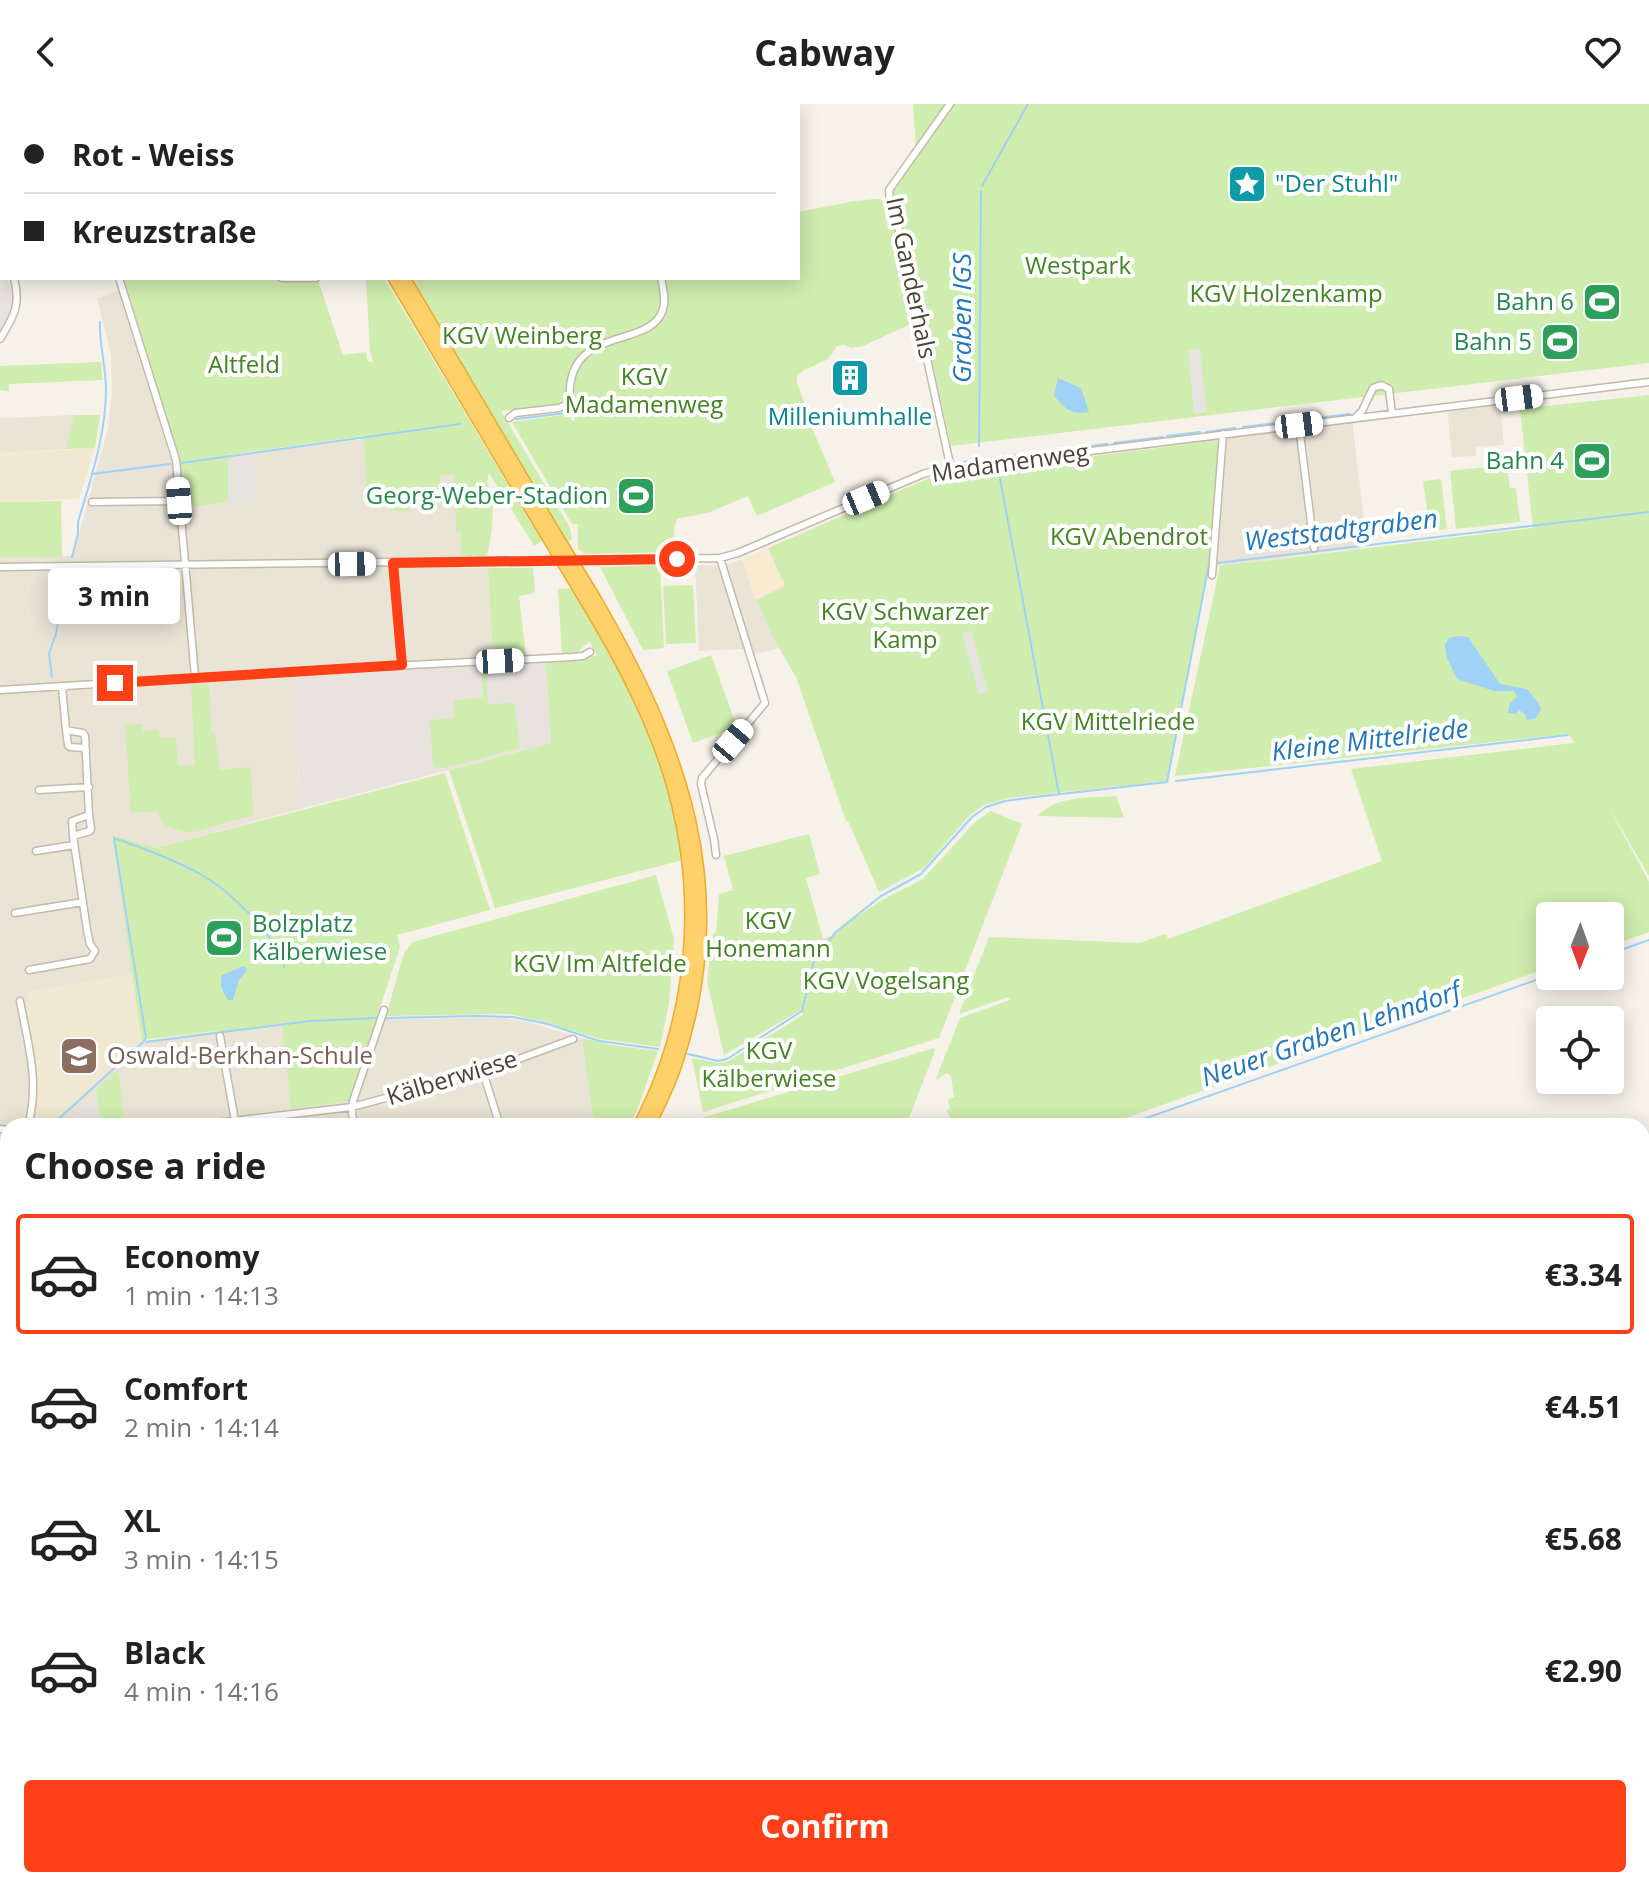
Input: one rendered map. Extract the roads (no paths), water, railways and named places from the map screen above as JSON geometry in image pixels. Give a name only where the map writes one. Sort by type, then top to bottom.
[{"type":"highway","points":[[395,280],[634,669],[664,736],[683,792],[694,872],[699,952],[690,1014],[676,1064],[652,1118]]},
{"type":"highway","points":[[405,280],[550,533]]},
{"type":"highway","points":[[643,1118],[668,1061],[681,1013],[691,951],[694,872]]},
{"type":"street","name":"Im Ganderhals","points":[[950,104],[889,190],[951,469]]},
{"type":"street","points":[[0,339],[17,307],[14,280]]},
{"type":"street","points":[[120,280],[176,460],[195,677]]},
{"type":"street","points":[[509,418],[515,413],[559,408],[570,403],[571,375],[584,356],[602,344],[645,329],[660,317],[664,304],[661,280]]},
{"type":"street","name":"Madamenweg","points":[[0,567],[720,558],[929,472],[1649,382]]},
{"type":"street","points":[[1355,418],[1362,411],[1373,388],[1381,385],[1389,389],[1392,414]]},
{"type":"street","points":[[1299,425],[1314,548]]},
{"type":"street","points":[[1212,575],[1223,434]]},
{"type":"street","points":[[92,502],[179,501]]},
{"type":"street","points":[[716,855],[702,778],[765,703],[720,558]]},
{"type":"street","points":[[393,563],[402,665]]},
{"type":"street","points":[[0,690],[572,657],[590,652]]},
{"type":"street","points":[[62,687],[68,745],[86,751]]},
{"type":"street","points":[[66,730],[84,734],[89,787],[91,829],[73,836]]},
{"type":"street","points":[[39,790],[89,787]]},
{"type":"street","points":[[29,970],[90,959],[95,951],[90,944],[72,821],[89,815]]},
{"type":"street","points":[[36,851],[74,845]]},
{"type":"street","points":[[15,913],[83,902]]},
{"type":"street","points":[[20,1001],[34,1079],[30,1118]]},
{"type":"street","points":[[354,1118],[352,1107],[384,1010]]},
{"type":"street","points":[[220,1036],[234,1118]]},
{"type":"street","name":"Kälberwiese","points":[[259,1118],[352,1107],[483,1072],[573,1039]]},
{"type":"street","points":[[483,1072],[497,1118]]},
{"type":"water","points":[[1058,378],[1081,388],[1089,412],[1069,410],[1054,396]]},
{"type":"water","points":[[1468,637],[1500,684],[1527,689],[1541,710],[1535,719],[1527,720],[1519,710],[1516,714],[1508,713],[1510,703],[1517,697],[1514,691],[1494,691],[1457,679],[1447,658],[1445,645],[1449,638]]},
{"type":"water","points":[[244,966],[247,970],[239,980],[233,1000],[228,1000],[221,985],[222,975]]},
{"type":"waterway","name":"Graben IGS","points":[[982,186],[1028,104]]},
{"type":"waterway","name":"Graben IGS","points":[[979,446],[981,191]]},
{"type":"waterway","points":[[72,557],[103,423],[106,389],[100,322]]},
{"type":"waterway","points":[[516,419],[567,413]]},
{"type":"waterway","points":[[1243,427],[1350,414]]},
{"type":"waterway","points":[[181,463],[460,424]]},
{"type":"waterway","points":[[1206,432],[1235,428]]},
{"type":"waterway","points":[[1167,436],[1200,432]]},
{"type":"waterway","points":[[1114,443],[1163,437]]},
{"type":"waterway","points":[[955,463],[1107,444]]},
{"type":"waterway","points":[[92,474],[170,464]]},
{"type":"waterway","name":"Graben IGS","points":[[1013,466],[998,468],[1059,794]]},
{"type":"waterway","points":[[1209,563],[1214,510]]},
{"type":"waterway","name":"Weststadtgraben","points":[[1167,782],[1209,564],[1649,512]]},
{"type":"waterway","points":[[52,677],[49,653],[56,634],[66,577]]},
{"type":"waterway","name":"Kleine Mittelriede","points":[[1176,781],[1568,735]]},
{"type":"waterway","name":"Kleine Mittelriede","points":[[688,1054],[718,1061],[727,1059],[802,1011],[815,956],[836,932],[881,896],[921,874],[972,817],[986,807],[1005,801],[1167,782]]},
{"type":"waterway","points":[[144,1041],[146,1038],[114,838],[170,859],[213,882],[262,928],[280,955],[284,967]]},
{"type":"waterway","name":"Neuer Graben Lehndorf","points":[[1624,949],[1649,940]]},
{"type":"waterway","name":"Neuer Graben Lehndorf","points":[[1147,1118],[1536,980]]},
{"type":"waterway","name":"Kleine Mittelriede","points":[[386,1018],[513,1017],[548,1024],[599,1041],[658,1049]]},
{"type":"waterway","name":"Kleine Mittelriede","points":[[222,1032],[310,1021],[376,1018]]},
{"type":"waterway","name":"Kleine Mittelriede","points":[[146,1042],[216,1033]]},
{"type":"waterway","points":[[60,1118],[143,1042]]},
{"type":"place","name":"\"Der Stuhl\"","points":[[1247,184]]},
{"type":"place","name":"Bahn 6","points":[[1602,302]]},
{"type":"place","name":"Bahn 5","points":[[1560,342]]},
{"type":"place","name":"Milleniumhalle","points":[[850,378]]},
{"type":"place","name":"Bahn 4","points":[[1592,461]]},
{"type":"place","name":"Georg-Weber-Stadion","points":[[636,496]]},
{"type":"place","name":"Bolzplatz Kälberwiese","points":[[224,938]]},
{"type":"place","name":"Oswald-Berkhan-Schule","points":[[79,1056]]},
{"type":"park label","name":"Westpark","points":[[1078,266]]},
{"type":"park label","name":"KGV Holzenkamp","points":[[1286,294]]},
{"type":"park label","name":"KGV Weinberg","points":[[522,336]]},
{"type":"park label","name":"Altfeld","points":[[244,365]]},
{"type":"park label","name":"KGV Madamenweg","points":[[644,391]]},
{"type":"park label","name":"KGV Abendrot","points":[[1129,537]]},
{"type":"park label","name":"KGV Schwarzer Kamp","points":[[905,626]]},
{"type":"park label","name":"KGV Mittelriede","points":[[1108,722]]},
{"type":"park label","name":"KGV Honemann","points":[[768,935]]},
{"type":"park label","name":"KGV Im Altfelde","points":[[600,964]]},
{"type":"park label","name":"KGV Vogelsang","points":[[886,981]]},
{"type":"park label","name":"KGV Kälberwiese","points":[[769,1065]]}]
